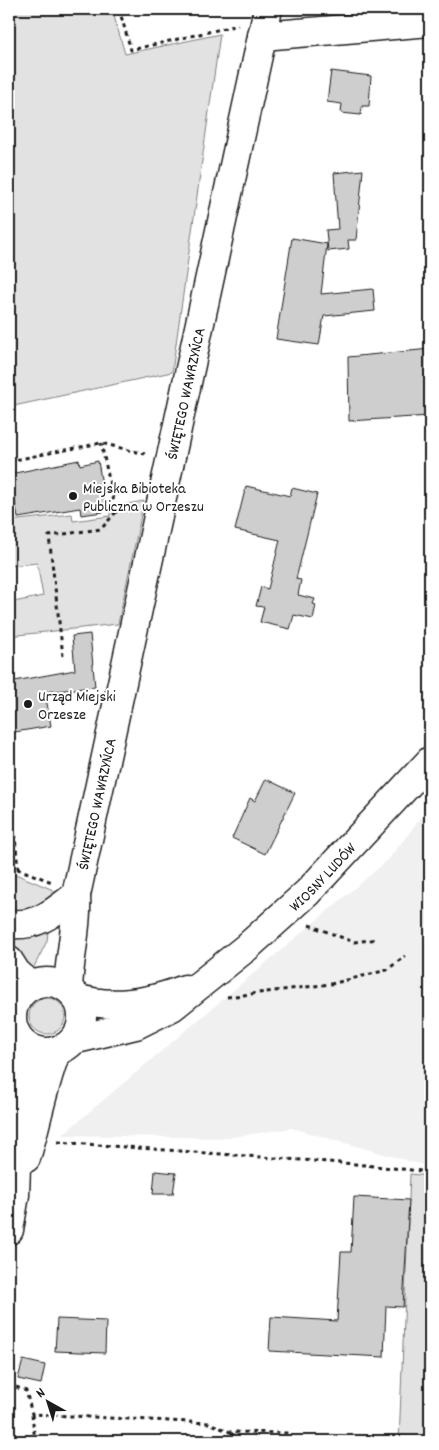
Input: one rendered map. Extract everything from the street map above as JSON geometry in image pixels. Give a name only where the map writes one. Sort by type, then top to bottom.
[{"type":"street","name":"ŚWIĘTEGO WAWRZYŃCA","points":[[55,989],[69,965],[76,929],[68,890],[171,461],[251,30],[268,9]]},
{"type":"street","points":[[251,30],[430,22]]},
{"type":"street","name":"WIOSNY LUDÓW","points":[[65,1045],[147,1022],[172,1007],[212,990],[247,947],[307,893],[430,761]]},
{"type":"street","points":[[9,924],[25,924],[43,920],[68,890]]},
{"type":"street","points":[[9,961],[16,972],[55,989],[81,1010],[81,1023],[47,1075],[40,1114],[15,1195],[9,1230]]},
{"type":"street","points":[[55,989],[17,999],[10,1014],[14,1030],[26,1045],[38,1051],[65,1045]]},
{"type":"street","name":"WIOSNY LUDÓW","points":[[55,989],[98,1004],[132,1003],[170,994],[212,990]]},
{"type":"street","points":[[15,1195],[18,1112],[26,1045]]},
{"type":"path","points":[[119,9],[131,50],[228,29],[251,30]]},
{"type":"path","points":[[63,656],[49,536],[101,529],[116,512],[101,443]]},
{"type":"path","points":[[9,461],[101,443],[171,461]]},
{"type":"path","points":[[9,770],[18,869]]},
{"type":"path","points":[[9,869],[18,869],[68,890]]},
{"type":"path","points":[[304,923],[354,942],[378,939]]},
{"type":"path","points":[[212,990],[330,984],[387,970],[405,956]]},
{"type":"path","points":[[54,1142],[355,1164],[430,1172]]},
{"type":"path","points":[[16,1387],[26,1391],[32,1414],[35,1441]]},
{"type":"path","points":[[32,1414],[209,1422],[230,1432],[240,1441]]},
{"type":"path","points":[[230,1432],[288,1433]]},
{"type":"shaded area","points":[[9,9],[112,9],[125,54],[220,34],[172,372],[9,407]]},
{"type":"shaded area","points":[[144,501],[118,624],[9,636],[9,603],[43,596],[37,563],[9,566],[9,521],[72,514],[73,521],[110,516],[110,507]]},
{"type":"shaded area","points":[[430,806],[430,1167],[292,1128],[226,1138],[62,1135],[388,860]]},
{"type":"shaded area","points":[[18,875],[58,892],[31,911],[9,912],[9,876]]},
{"type":"shaded area","points":[[48,932],[47,941],[33,969],[20,960],[13,952],[9,943],[9,937]]},
{"type":"shaded area","points":[[47,998],[59,1004],[65,1016],[59,1028],[47,1034],[35,1028],[29,1016],[35,1004]]},
{"type":"shaded area","points":[[410,1174],[430,1176],[430,1441],[399,1441]]},
{"type":"building","points":[[331,71],[371,76],[369,106],[362,106],[361,115],[341,113],[342,104],[327,102]]},
{"type":"building","points":[[363,170],[356,240],[348,240],[349,249],[328,251],[326,230],[338,229],[334,173]]},
{"type":"building","points":[[292,238],[327,244],[321,294],[373,289],[375,311],[324,316],[319,345],[276,339]]},
{"type":"building","points":[[430,349],[430,416],[349,421],[348,357]]},
{"type":"building","points":[[79,460],[80,465],[98,461],[105,503],[101,504],[103,512],[81,515],[80,508],[18,518],[10,474]]},
{"type":"building","points":[[246,486],[290,496],[292,488],[317,494],[296,579],[301,580],[298,595],[315,599],[313,604],[316,605],[313,619],[294,615],[290,629],[260,622],[264,607],[256,606],[261,587],[268,589],[280,540],[235,530]]},
{"type":"building","points":[[90,634],[95,687],[45,692],[51,726],[9,733],[9,682],[75,670],[72,636]]},
{"type":"building","points":[[266,779],[295,793],[265,854],[232,838],[250,798],[255,801]]},
{"type":"building","points":[[155,1171],[176,1173],[173,1194],[153,1194]]},
{"type":"building","points":[[354,1197],[409,1200],[403,1307],[386,1306],[384,1357],[269,1351],[271,1317],[337,1321],[341,1252],[351,1252]]},
{"type":"building","points":[[57,1319],[106,1321],[105,1353],[55,1351]]},
{"type":"building","points":[[23,1360],[45,1365],[41,1384],[18,1379]]},
{"type":"place","name":"Miejska Bibioteka Publiczna w Orzeszu","points":[[73,496]]},
{"type":"place","name":"Urząd Miejski Orzesze","points":[[28,704]]}]
